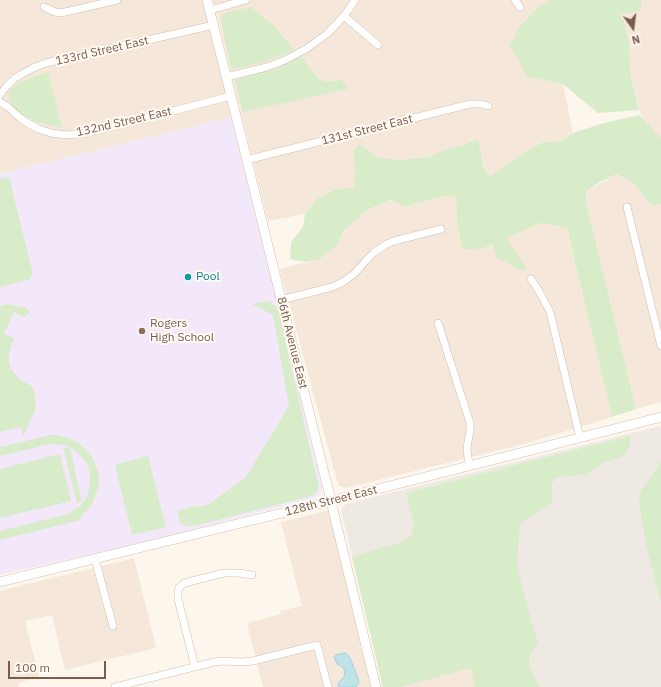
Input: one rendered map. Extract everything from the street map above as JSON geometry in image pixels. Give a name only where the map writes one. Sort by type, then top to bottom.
[{"type":"street","points":[[44,7],[61,13],[117,0]]},
{"type":"street","name":"86th Avenue East","points":[[208,0],[376,687]]},
{"type":"street","points":[[210,10],[246,0]]},
{"type":"street","points":[[226,76],[267,67],[296,55],[327,34],[344,16],[355,0]]},
{"type":"street","points":[[515,0],[520,7]]},
{"type":"street","points":[[344,16],[378,46]]},
{"type":"street","name":"133rd Street East","points":[[0,95],[15,78],[32,68],[46,63],[214,25]]},
{"type":"street","name":"132nd Street East","points":[[0,102],[24,121],[39,129],[51,133],[76,135],[231,96]]},
{"type":"street","name":"131st Street East","points":[[246,160],[470,104],[481,104],[488,106]]},
{"type":"street","points":[[627,207],[661,346]]},
{"type":"street","points":[[281,300],[337,285],[349,278],[373,253],[387,244],[442,229]]},
{"type":"street","points":[[531,279],[550,312],[580,438]]},
{"type":"street","points":[[438,323],[470,423],[470,434],[467,448],[469,466]]},
{"type":"street","name":"128th Street East","points":[[0,582],[661,417]]},
{"type":"street","points":[[95,558],[113,626]]},
{"type":"street","points":[[195,667],[178,599],[179,588],[182,584],[188,582],[224,574],[238,573],[252,575]]},
{"type":"street","points":[[115,687],[219,661],[242,662],[317,644],[328,687]]},
{"type":"shaded area","points":[[0,0],[204,0],[233,117],[0,174]]},
{"type":"shaded area","points":[[213,0],[549,0],[539,6],[528,77],[563,84],[573,133],[561,141],[543,142],[525,152],[490,176],[483,167],[477,139],[428,157],[402,160],[378,158],[353,150],[355,169],[354,189],[336,189],[318,198],[305,214],[268,221]]},
{"type":"shaded area","points":[[615,0],[661,0],[661,194],[630,72],[629,42],[624,21],[619,15]]},
{"type":"shaded area","name":"Rogers High School","points":[[233,117],[322,488],[320,494],[316,497],[164,538],[0,575],[0,174]]},
{"type":"shaded area","points":[[617,174],[635,185],[645,199],[661,196],[661,402],[636,409],[587,206],[586,191]]},
{"type":"shaded area","points":[[456,195],[457,223],[484,248],[541,223],[567,228],[612,417],[524,444],[346,488],[339,486],[280,269],[320,259],[336,246],[344,231],[367,210],[392,200],[405,207],[435,198]]},
{"type":"shaded area","points":[[660,426],[661,687],[475,687],[471,668],[401,687],[383,687],[341,510],[346,504]]},
{"type":"shaded area","points":[[330,510],[374,687],[263,687],[247,623],[281,614],[280,611],[302,606],[281,522]]},
{"type":"shaded area","points":[[134,558],[156,648],[65,670],[52,615],[25,621],[39,677],[18,683],[19,687],[0,687],[0,591]]},
{"type":"shaded area","points":[[471,668],[475,687],[401,687]]},
{"type":"green space","points":[[549,0],[641,0],[641,10],[619,15],[624,21],[629,42],[630,72],[639,110],[598,113],[563,84],[528,77],[510,46],[520,26],[539,6]]},
{"type":"green space","points":[[251,7],[275,27],[293,49],[288,53],[266,61],[231,69],[221,16],[225,13]]},
{"type":"green space","points":[[301,56],[319,79],[327,82],[341,80],[348,89],[243,112],[235,80],[277,68]]},
{"type":"green space","points":[[48,72],[62,128],[37,122],[26,117],[12,106],[8,94],[11,89],[19,83]]},
{"type":"green space","points":[[639,115],[661,138],[661,204],[654,205],[645,199],[635,185],[617,174],[586,191],[587,206],[636,409],[612,417],[567,228],[541,223],[484,248],[463,250],[457,223],[456,195],[435,198],[405,207],[391,200],[367,210],[344,231],[336,246],[320,259],[305,262],[290,259],[291,242],[303,227],[305,214],[318,198],[336,189],[354,188],[355,169],[353,150],[360,144],[378,158],[402,160],[428,157],[478,139],[483,167],[490,176],[525,152],[543,142],[561,141],[573,133],[604,123]]},
{"type":"green space","points":[[9,177],[33,274],[29,280],[0,287],[0,179]]},
{"type":"green space","points":[[507,238],[526,268],[523,271],[497,258],[493,244]]},
{"type":"green space","points":[[268,301],[278,309],[319,488],[314,495],[300,499],[194,526],[186,526],[180,522],[177,511],[193,506],[198,507],[209,504],[246,477],[289,406],[273,315],[252,304]]},
{"type":"green space","points":[[8,304],[26,308],[30,312],[24,317],[14,312],[4,334],[14,338],[9,353],[11,369],[19,379],[32,386],[34,389],[36,408],[23,437],[21,427],[0,432],[0,306]]},
{"type":"green space","points":[[51,435],[59,435],[74,440],[91,455],[98,470],[99,477],[99,485],[94,500],[90,507],[80,517],[81,520],[0,540],[0,531],[68,514],[79,507],[87,497],[90,484],[90,472],[88,466],[80,455],[70,447],[51,444],[0,456],[0,447]]},
{"type":"green space","points":[[630,436],[630,445],[626,454],[621,457],[604,462],[585,475],[556,478],[551,484],[553,499],[550,504],[520,523],[517,566],[533,628],[538,641],[530,656],[529,667],[541,687],[475,687],[471,668],[401,687],[383,687],[352,557],[402,542],[411,536],[414,525],[406,493]]},
{"type":"green space","points":[[63,447],[70,448],[82,502],[77,503]]},
{"type":"green space","points":[[60,454],[71,501],[0,518],[0,469]]},
{"type":"green space","points":[[148,456],[166,527],[132,535],[115,465]]},
{"type":"green space","points":[[661,462],[661,603],[646,545],[639,501],[641,490]]},
{"type":"water","points":[[345,653],[350,658],[358,678],[358,685],[355,687],[339,687],[338,685],[344,677],[345,672],[343,667],[337,664],[334,657]]},
{"type":"place","name":"Pool","points":[[188,277]]},
{"type":"place","name":"Rogers High School","points":[[142,331]]}]
